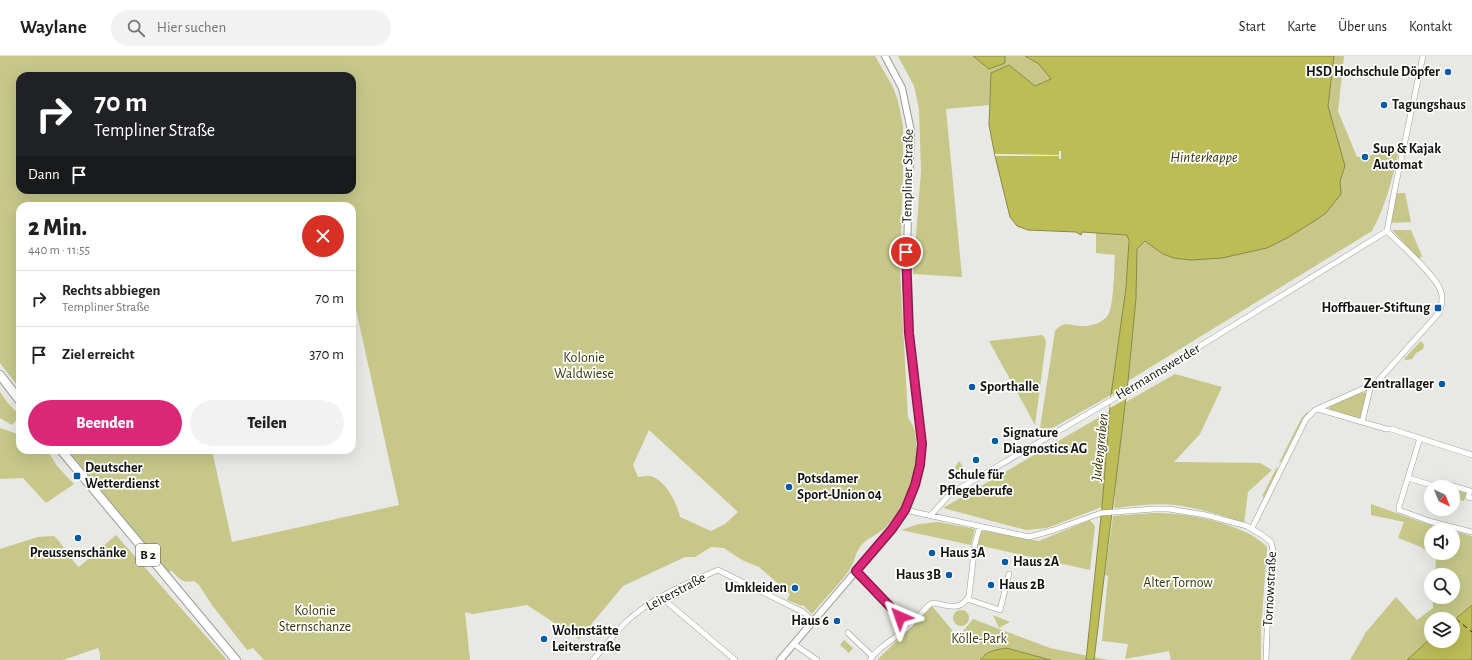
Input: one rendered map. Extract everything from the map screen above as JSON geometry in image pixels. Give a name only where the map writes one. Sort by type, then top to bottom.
[{"type":"main road","points":[[0,375],[16,396]]},
{"type":"main road","name":"B 2","points":[[64,454],[236,660]]},
{"type":"street","name":"Templiner Straße","points":[[780,660],[892,529],[905,510],[915,485],[920,465],[922,444],[909,333],[906,276],[911,131],[902,88],[885,56]]},
{"type":"street","points":[[905,510],[1029,537],[1054,530],[1101,513],[1154,509],[1189,512],[1252,528],[1306,419],[1311,413],[1376,383],[1436,318],[1442,307],[1443,301],[1441,289],[1435,280],[1387,231],[1423,56]]},
{"type":"street","name":"Hermannswerder","points":[[931,515],[950,494],[1127,391],[1387,231]]},
{"type":"street","points":[[1362,422],[1371,385]]},
{"type":"street","points":[[1318,409],[1386,429],[1391,429],[1472,455]]},
{"type":"street","points":[[1420,438],[1399,507],[1400,511],[1429,521],[1472,532]]},
{"type":"street","points":[[1408,478],[1424,483]]},
{"type":"street","points":[[1460,488],[1470,491],[1468,497],[1472,498]]},
{"type":"street","points":[[848,633],[871,658],[877,650],[909,626],[930,604],[933,603],[955,607],[963,603],[969,596],[975,544],[980,526]]},
{"type":"street","name":"Tornowstraße","points":[[1252,528],[1270,542],[1273,550],[1268,606],[1266,660]]},
{"type":"street","name":"Leiterstraße","points":[[593,660],[626,623],[644,608],[684,585],[718,570],[804,612],[813,621]]},
{"type":"street","points":[[856,571],[909,626]]},
{"type":"street","points":[[967,599],[1000,610],[1009,574]]},
{"type":"street","points":[[661,597],[735,660]]},
{"type":"street","points":[[794,644],[817,660]]},
{"type":"green space","points":[[0,56],[875,56],[893,87],[898,101],[903,126],[900,270],[908,418],[915,433],[916,467],[914,478],[906,499],[894,518],[886,527],[863,544],[858,550],[850,569],[812,614],[803,605],[802,606],[787,600],[790,594],[759,567],[742,560],[724,548],[711,547],[695,557],[685,557],[623,586],[579,639],[527,605],[473,614],[465,612],[470,660],[264,660],[253,648],[247,650],[212,605],[199,585],[194,581],[186,582],[179,579],[172,571],[167,572],[71,454],[213,454],[232,542],[399,505],[356,309],[356,202],[16,202],[16,384],[0,363]],"holes":[[[649,430],[738,512],[725,524],[711,531],[680,517],[676,505],[666,487],[656,478],[650,476],[638,477],[633,465]]]},
{"type":"green space","points":[[898,56],[973,56],[989,69],[1005,63],[1005,56],[1025,56],[1039,64],[1051,79],[1035,86],[1009,65],[991,73],[989,105],[946,109],[962,277],[913,274],[921,171],[919,109],[914,86]]},
{"type":"green space","points":[[1334,56],[1344,56],[1338,111],[1357,157],[1399,151],[1385,202],[1372,231],[1128,381],[1136,298],[1136,252],[1141,244],[1345,166],[1328,106]]},
{"type":"green space","points":[[1396,193],[1405,193],[1411,222],[1390,223]]},
{"type":"green space","points":[[1392,230],[1411,230],[1422,256],[1419,259]]},
{"type":"green space","points":[[1096,233],[1127,235],[1129,247],[1126,288],[1111,395],[1049,430],[1040,428],[1055,331],[1064,325],[1084,326],[1097,324],[1107,316],[1111,308],[1115,255],[1096,253]]},
{"type":"green space","points":[[1042,335],[1046,342],[1035,425],[989,341]]},
{"type":"green space","points":[[1421,341],[1424,345],[1423,349],[1416,353],[1412,359],[1404,359]]},
{"type":"green space","points":[[1175,374],[1222,387],[1200,434],[1174,462],[1260,463],[1272,470],[1248,492],[1244,523],[1210,512],[1167,504],[1114,508],[1117,464],[1126,402]]},
{"type":"green space","points":[[0,392],[16,412],[16,420],[12,425],[0,418]]},
{"type":"green space","points":[[1364,392],[1367,394],[1361,419],[1329,409],[1329,406]]},
{"type":"green space","points":[[1110,411],[1102,507],[1047,528],[1026,530],[943,508]]},
{"type":"green space","points":[[1307,412],[1308,413],[1303,419],[1281,462],[1279,463],[1301,419]]},
{"type":"green space","points":[[0,428],[16,434],[16,454],[50,454],[57,466],[74,484],[46,503],[23,478],[0,479]]},
{"type":"green space","points":[[959,461],[967,473],[961,476],[955,467]]},
{"type":"green space","points":[[1277,467],[1278,470],[1264,497],[1262,496]]},
{"type":"green space","points":[[1460,489],[1467,491],[1464,501],[1460,500]]},
{"type":"green space","points":[[1371,504],[1427,524],[1424,524],[1424,549],[1398,538],[1404,522],[1371,515]]},
{"type":"green space","name":"Alter Tornow","points":[[1153,513],[1178,514],[1204,518],[1242,530],[1253,536],[1267,547],[1261,630],[1261,660],[1171,660],[1169,651],[1125,659],[1128,644],[1102,641],[1108,576],[1105,575],[1113,516]]},
{"type":"green space","points":[[1090,520],[1095,526],[1090,570],[977,545],[980,530],[1039,541]]},
{"type":"green space","points":[[939,522],[975,529],[971,545],[901,530],[919,524]]},
{"type":"green space","points":[[1460,533],[1472,536],[1472,605],[1460,615],[1460,612],[1428,612],[1433,608],[1433,604],[1460,604],[1460,568],[1435,568],[1436,560],[1460,560]]},
{"type":"green space","points":[[116,535],[227,660],[100,660],[98,648],[63,660],[0,660],[0,549],[38,537],[54,536],[79,567]]},
{"type":"green space","points":[[1396,597],[1417,620],[1424,615],[1424,644],[1407,660],[1350,660],[1366,632]]},
{"type":"green space","name":"Kölle-Park","points":[[932,606],[958,637],[973,619],[1050,648],[1108,660],[1052,660],[1006,648],[982,656],[980,660],[877,660]]},
{"type":"green space","points":[[961,610],[968,615],[969,618],[964,625],[961,626],[954,621],[953,618],[958,611]]},
{"type":"green space","points":[[993,615],[1010,622],[999,628]]},
{"type":"green space","points":[[844,640],[853,648],[849,653],[840,645]]},
{"type":"water","points":[[973,56],[1005,56],[1005,63],[989,69]]},
{"type":"water","name":"Hinterkappe","points":[[1025,56],[1334,56],[1328,106],[1345,166],[1340,181],[1341,194],[1326,213],[1287,238],[1267,248],[1222,258],[1191,260],[1174,258],[1163,254],[1145,241],[1137,249],[1136,298],[1128,381],[1094,660],[1086,660],[1102,507],[1111,395],[1126,288],[1129,241],[1127,235],[1082,232],[1081,235],[1076,232],[1028,230],[1017,226],[1010,217],[989,125],[991,73],[1009,65],[1035,86],[1051,79],[1039,64]]},
{"type":"water","points":[[1472,605],[1472,660],[1407,660],[1424,644],[1424,648],[1460,648],[1460,615]]},
{"type":"water","points":[[1006,648],[1051,660],[980,660],[988,653]]},
{"type":"pier","points":[[1059,151],[1061,151],[1061,159],[1059,159],[1059,156],[995,156],[995,154],[1059,155]]},
{"type":"pier","points":[[1127,388],[1126,399],[1110,408],[1111,395]]},
{"type":"ferry route","points":[[1460,622],[1472,632]]},
{"type":"place","name":"HSD Hochschule Döpfer","points":[[1448,72]]},
{"type":"place","name":"Tagungshaus","points":[[1384,105]]},
{"type":"place","name":"Sup & Kajak Automat","points":[[1365,157]]},
{"type":"place","name":"Hoffbauer-Stiftung","points":[[1438,308]]},
{"type":"place","name":"Zentrallager","points":[[1442,384]]},
{"type":"place","name":"Sporthalle","points":[[972,387]]},
{"type":"place","name":"Signature Diagnostics AG","points":[[995,441]]},
{"type":"place","name":"Schule für Pflegeberufe","points":[[976,460]]},
{"type":"place","name":"Deutscher Wetterdienst","points":[[77,476]]},
{"type":"place","name":"Potsdamer Sport-Union 04","points":[[789,487]]},
{"type":"place","name":"Preussenschänke","points":[[78,538]]},
{"type":"place","name":"Haus 3A","points":[[932,553]]},
{"type":"place","name":"Haus 2A","points":[[1005,562]]},
{"type":"place","name":"Haus 3B","points":[[949,575]]},
{"type":"place","name":"Haus 2B","points":[[991,585]]},
{"type":"place","name":"Umkleiden","points":[[795,588]]},
{"type":"place","name":"Haus 6","points":[[837,621]]},
{"type":"place","name":"Wohnstätte Leiterstraße","points":[[544,639]]},
{"type":"route","points":[[900,617],[856,571],[892,529],[905,510],[915,485],[920,465],[922,444],[920,419],[915,395],[909,333],[906,252]]},
{"type":"park label","name":"Kolonie Waldwiese","points":[[584,366]]},
{"type":"park label","name":"Kolonie Sternschanze","points":[[315,620]]},
{"type":"water label","name":"Judengraben","points":[[1100,447]]}]
